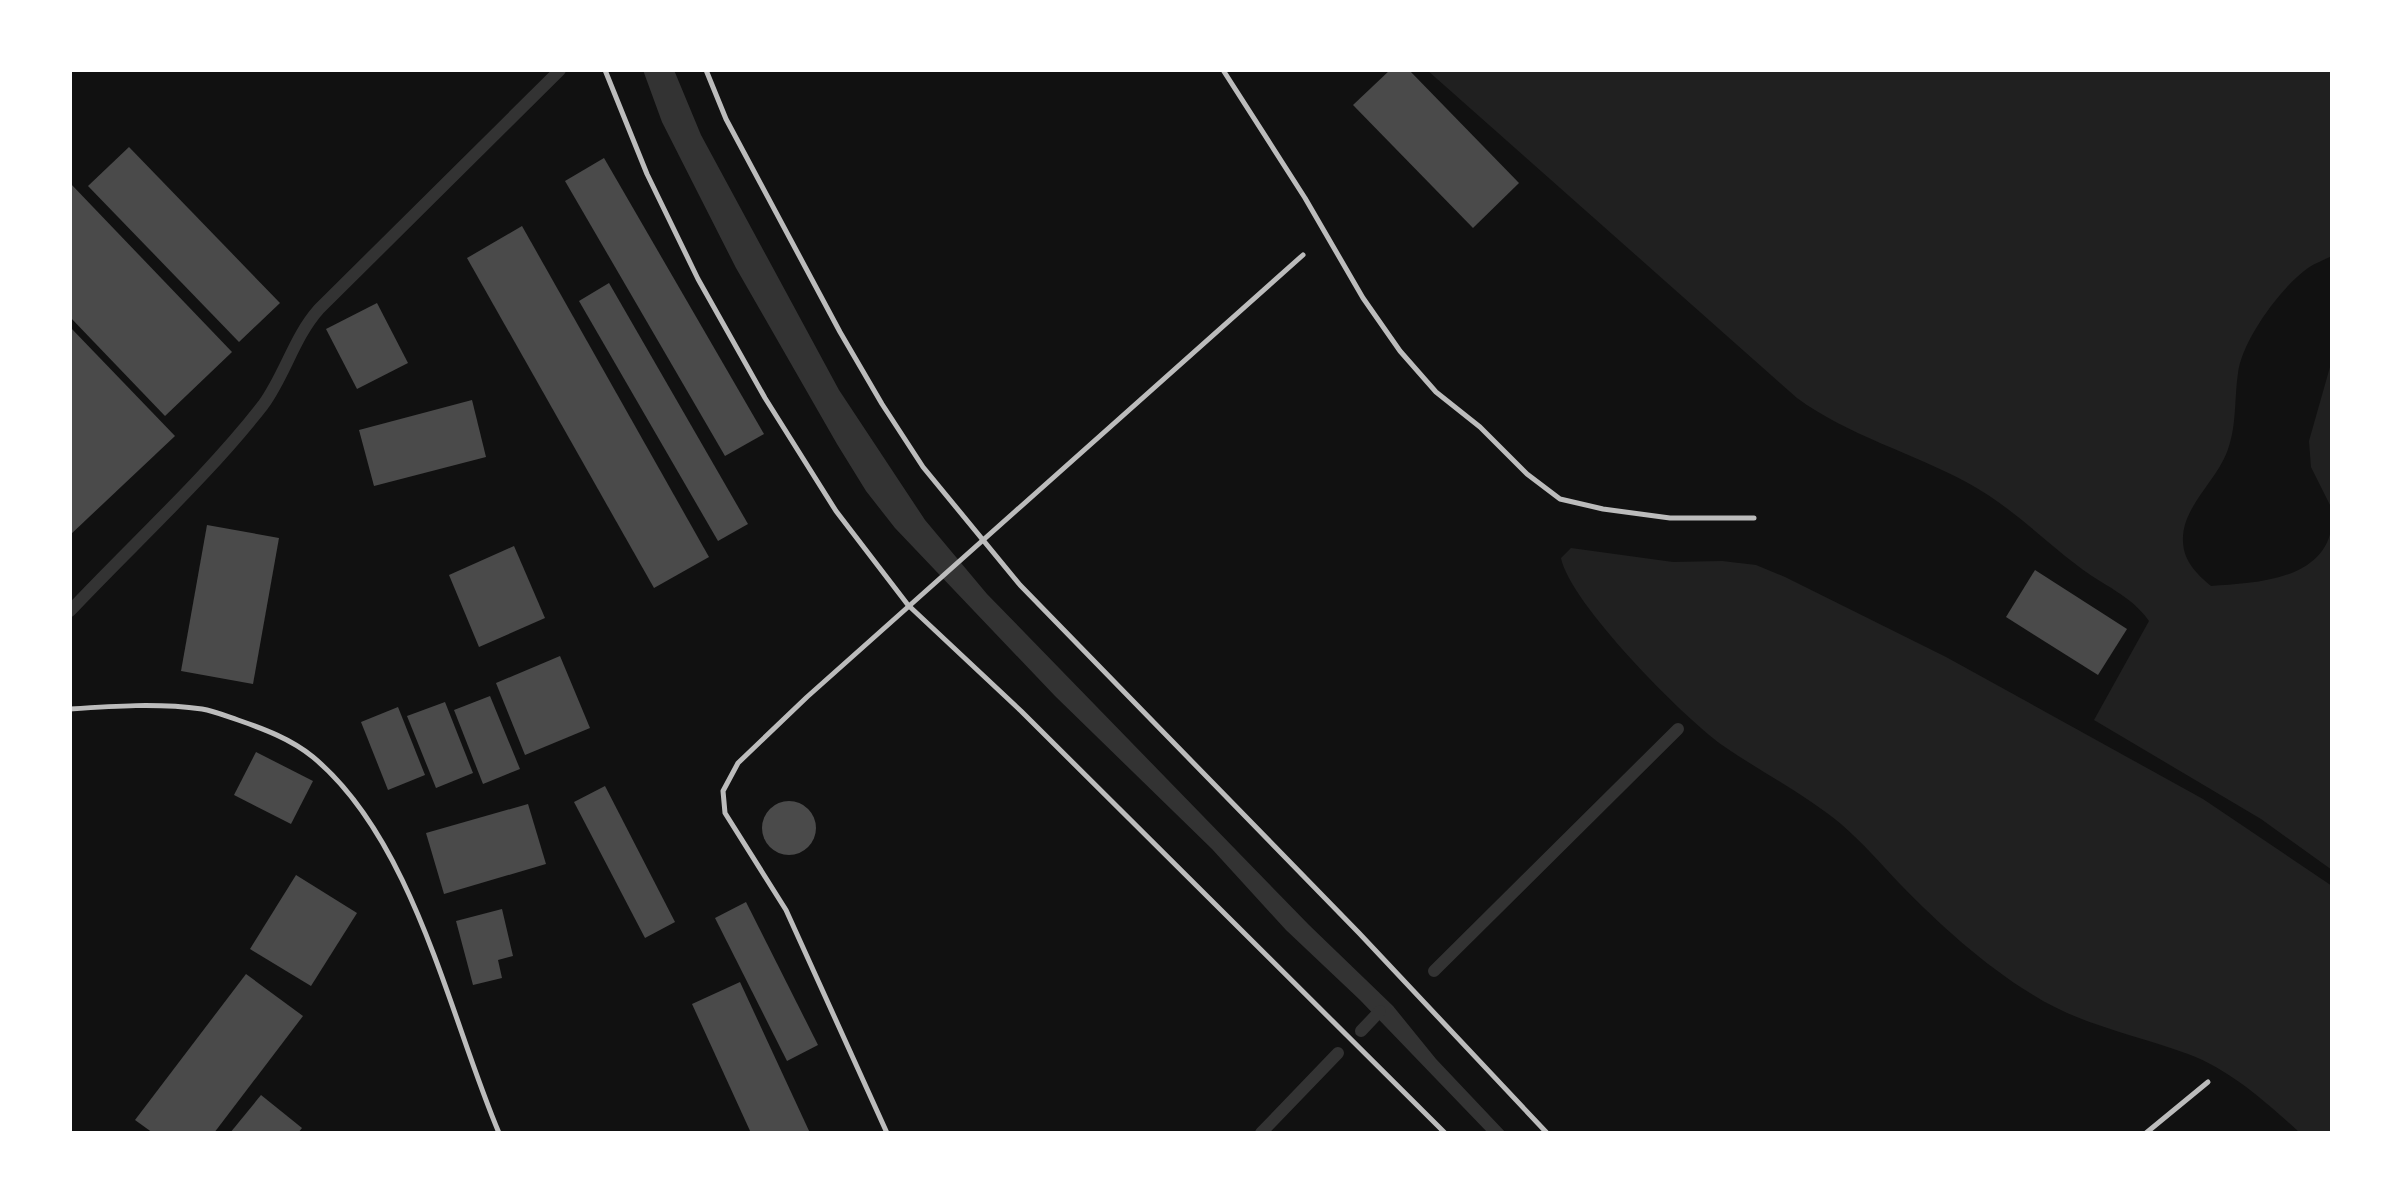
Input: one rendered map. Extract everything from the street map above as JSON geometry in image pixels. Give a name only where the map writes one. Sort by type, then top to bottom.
[{"type":"lane","points":[[605,70],[648,174],[687,256],[765,398],[836,511],[908,605],[1021,711],[1445,1133]]},
{"type":"lane","points":[[706,70],[726,119],[881,404],[923,467],[1020,584],[1368,943],[1547,1133]]},
{"type":"lane","points":[[1223,70],[1305,198],[1363,298],[1400,351],[1436,392],[1479,427],[1527,474],[1560,499],[1603,509],[1670,518],[1754,518]]},
{"type":"lane","points":[[887,1133],[786,910],[725,813],[723,791],[738,763],[908,605],[1303,255]]},
{"type":"lane","points":[[70,709],[127,705],[204,709],[269,730],[312,756],[342,785],[367,819],[407,888],[473,1072],[499,1133]]},
{"type":"lane","points":[[2146,1133],[2208,1082]]},
{"type":"shaded area","points":[[643,70],[674,70],[701,135],[839,390],[925,520],[987,594],[1309,925],[1393,1006],[1436,1059],[1506,1133],[1488,1133],[1360,1000],[1286,930],[1212,849],[1055,696],[895,528],[866,491],[837,444],[736,268],[662,122]]},
{"type":"shaded area","points":[[1427,70],[2332,70],[2332,256],[2308,268],[2286,288],[2264,315],[2247,345],[2238,373],[2234,423],[2227,452],[2187,518],[2183,542],[2189,562],[2211,586],[2247,583],[2286,575],[2303,568],[2317,557],[2327,542],[2332,523],[2332,870],[2261,819],[2094,720],[2149,621],[2134,604],[2087,573],[1983,492],[1946,472],[1838,423],[1797,398]]},
{"type":"shaded area","points":[[2332,360],[2332,509],[2311,467],[2309,441]]},
{"type":"shaded area","points":[[1571,548],[1673,562],[1722,561],[1756,565],[1785,577],[1946,657],[2203,799],[2332,886],[2332,1133],[2300,1133],[2261,1099],[2219,1069],[2188,1054],[2068,1013],[2030,993],[1995,969],[1930,914],[1841,824],[1812,802],[1722,745],[1681,710],[1630,658],[1584,602],[1569,578],[1561,558]]},
{"type":"building","points":[[1390,70],[1409,70],[1519,183],[1473,228],[1353,105]]},
{"type":"building","points":[[129,147],[280,303],[239,342],[88,186]]},
{"type":"building","points":[[604,158],[764,434],[725,456],[565,181]]},
{"type":"building","points":[[70,183],[232,352],[165,416],[70,317]]},
{"type":"building","points":[[522,226],[709,557],[654,588],[467,258]]},
{"type":"building","points":[[609,283],[748,524],[718,541],[579,301]]},
{"type":"building","points":[[377,303],[408,363],[357,389],[326,329]]},
{"type":"building","points":[[70,327],[175,436],[70,535]]},
{"type":"building","points":[[472,400],[486,457],[374,486],[359,430]]},
{"type":"building","points":[[207,525],[279,538],[253,684],[181,671]]},
{"type":"building","points":[[514,546],[545,618],[479,647],[449,575]]},
{"type":"building","points":[[2035,570],[2127,629],[2098,675],[2006,617]]},
{"type":"building","points":[[560,656],[590,728],[525,755],[496,683]]},
{"type":"building","points":[[490,696],[520,769],[483,784],[454,710]]},
{"type":"building","points":[[445,702],[473,773],[436,788],[407,716]]},
{"type":"building","points":[[398,707],[425,775],[388,790],[361,722]]},
{"type":"building","points":[[256,752],[313,781],[291,824],[234,795]]},
{"type":"building","points":[[605,786],[675,922],[645,938],[574,802]]},
{"type":"building","points":[[789,801],[808,809],[816,828],[808,847],[789,855],[770,847],[762,828],[770,809]]},
{"type":"building","points":[[528,804],[546,864],[444,894],[426,833]]},
{"type":"building","points":[[296,875],[357,913],[311,986],[250,949]]},
{"type":"building","points":[[746,902],[818,1045],[787,1061],[715,918]]},
{"type":"building","points":[[502,909],[513,956],[498,960],[502,978],[473,985],[456,921]]},
{"type":"building","points":[[246,974],[303,1016],[214,1133],[153,1133],[135,1120]]},
{"type":"building","points":[[740,982],[810,1133],[751,1133],[692,1004]]},
{"type":"building","points":[[261,1095],[302,1128],[298,1133],[230,1133]]},
{"type":"waterway","points":[[70,611],[241,432],[271,393],[303,332],[319,309],[560,70]]},
{"type":"waterway","points":[[1434,971],[1678,729]]},
{"type":"waterway","points":[[1361,1031],[1380,1011]]},
{"type":"waterway","points":[[1261,1133],[1338,1053]]}]
